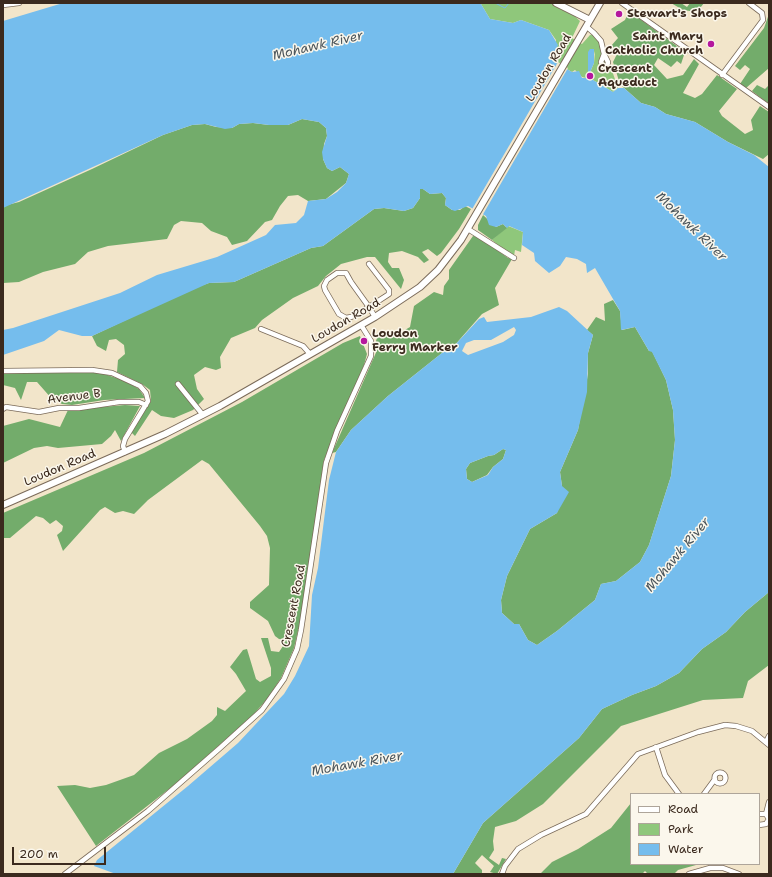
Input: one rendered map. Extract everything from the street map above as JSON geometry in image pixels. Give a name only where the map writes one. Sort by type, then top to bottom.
[{"type":"main road","points":[[556,3],[590,20]]},
{"type":"main road","name":"Loudon Road","points":[[3,504],[125,452],[203,415],[408,297],[434,275],[468,229],[600,3]]},
{"type":"street","points":[[3,5],[19,3]]},
{"type":"street","points":[[622,3],[769,107]]},
{"type":"street","points":[[722,75],[763,20],[762,13],[749,3]]},
{"type":"street","points":[[586,28],[594,33],[601,41],[604,54]]},
{"type":"street","points":[[468,229],[514,258]]},
{"type":"street","points":[[369,264],[390,292],[369,307],[351,317],[342,316],[336,310],[325,290],[324,282],[340,272],[346,273],[369,307],[375,317]]},
{"type":"street","name":"Crescent Road","points":[[65,874],[148,811],[220,748],[262,710],[284,679],[297,649],[301,630],[326,463],[337,431],[371,356],[370,341],[361,325]]},
{"type":"street","points":[[261,329],[303,346],[310,354]]},
{"type":"street","points":[[3,371],[74,369],[112,373],[140,386],[146,392],[146,405],[125,439],[123,446],[125,452]]},
{"type":"street","points":[[178,384],[203,415]]},
{"type":"street","name":"Avenue B","points":[[3,409],[6,407],[40,412],[59,408],[80,408],[128,402],[139,402],[146,405]]},
{"type":"street","points":[[502,874],[505,866],[518,849],[541,835],[586,814],[631,760],[638,754],[698,732],[725,725],[747,729],[767,743],[769,736]]},
{"type":"street","points":[[656,747],[665,775],[678,793]]},
{"type":"street","points":[[705,793],[715,779]]},
{"type":"street","points":[[760,825],[765,825],[768,823],[768,817],[766,814],[769,802]]},
{"type":"street","points":[[760,814],[766,814]]},
{"type":"street","points":[[689,874],[704,868],[720,866],[739,874]]},
{"type":"green space","points":[[466,3],[552,3],[570,12],[580,21],[572,38],[582,44],[590,35],[598,33],[600,36],[618,88],[613,92],[588,77],[594,63],[595,51],[586,78],[582,77],[575,70],[572,72],[556,63],[553,57],[556,40],[549,30],[521,20],[513,23],[490,19],[481,4],[468,5]]},
{"type":"green space","points":[[671,3],[681,3],[687,7],[690,3],[704,3],[697,12],[683,10]]},
{"type":"green space","points":[[629,11],[685,52],[681,64],[677,61],[671,67],[658,58],[654,65],[667,79],[683,75],[694,59],[699,64],[683,93],[695,98],[702,94],[717,75],[737,89],[719,111],[722,116],[745,134],[753,130],[751,120],[760,106],[769,112],[769,154],[763,159],[728,142],[695,122],[666,114],[655,107],[641,103],[620,84],[613,62],[618,52],[611,46],[618,38],[611,29],[625,20]]},
{"type":"green space","points":[[769,14],[769,68],[746,88],[740,84],[750,69],[745,65],[740,70],[735,66],[764,28]]},
{"type":"green space","points":[[757,85],[765,89],[769,85],[769,104],[752,91]]},
{"type":"green space","points":[[302,119],[319,122],[326,128],[327,136],[324,144],[323,159],[327,168],[332,171],[340,167],[349,174],[346,183],[326,199],[308,201],[298,195],[288,196],[272,220],[265,222],[247,241],[232,245],[227,237],[211,231],[202,223],[181,221],[174,225],[167,239],[108,246],[88,252],[75,264],[43,272],[19,282],[3,283],[3,208],[7,205],[19,202],[163,135],[192,125],[205,124],[216,127],[232,128],[239,124],[253,123],[288,125]]},
{"type":"green space","points":[[420,189],[423,189],[430,194],[442,193],[446,198],[445,205],[452,210],[460,210],[465,206],[471,209],[459,229],[441,253],[437,256],[428,249],[422,252],[429,260],[424,263],[418,257],[402,251],[389,253],[388,262],[392,268],[399,268],[404,280],[401,289],[375,257],[367,257],[341,264],[326,276],[318,286],[293,298],[262,320],[255,328],[231,338],[220,357],[221,368],[216,370],[205,367],[194,375],[197,389],[204,399],[193,410],[174,418],[161,416],[152,410],[135,436],[131,432],[151,401],[150,390],[142,384],[117,372],[118,360],[125,354],[124,345],[116,339],[109,340],[106,351],[97,346],[92,336],[191,289],[209,283],[234,282],[311,248],[323,246],[374,209],[384,208],[404,211],[413,208],[420,198]]},
{"type":"green space","points":[[483,215],[496,227],[503,224],[507,228],[492,240],[478,230],[478,225]]},
{"type":"green space","points":[[508,226],[523,232],[521,252],[515,250],[514,256],[508,254],[492,240]]},
{"type":"green space","points":[[473,236],[479,237],[508,258],[512,259],[495,288],[499,305],[482,314],[454,346],[442,353],[388,396],[351,430],[336,452],[332,453],[378,348],[376,341],[378,335],[394,331],[398,334],[410,327],[414,306],[434,292],[443,295],[444,286],[449,279],[449,270]]},
{"type":"green space","points":[[613,300],[620,311],[622,330],[635,327],[649,351],[652,351],[666,380],[673,410],[675,440],[671,476],[649,545],[640,562],[616,581],[601,584],[595,600],[537,645],[528,640],[519,624],[514,624],[502,613],[501,600],[507,576],[530,529],[557,513],[562,486],[560,472],[578,430],[588,374],[588,353],[593,335],[587,330],[596,317],[605,321],[604,304]]},
{"type":"green space","points":[[360,336],[367,354],[364,365],[324,460],[301,618],[294,648],[281,678],[267,699],[254,714],[178,782],[96,846],[57,786],[75,785],[90,788],[106,785],[134,775],[159,753],[187,739],[212,721],[217,715],[217,707],[225,711],[246,691],[230,667],[243,650],[247,649],[256,679],[260,682],[271,676],[271,668],[261,638],[268,638],[271,651],[279,652],[285,640],[279,639],[275,636],[268,621],[250,608],[250,602],[269,585],[270,548],[267,536],[209,464],[202,460],[148,500],[134,514],[123,511],[115,513],[105,507],[100,510],[63,551],[57,535],[62,531],[63,526],[56,520],[50,524],[43,518],[36,516],[10,538],[3,538],[3,513],[144,453],[242,402],[343,343]]},
{"type":"green space","points":[[96,371],[125,381],[139,389],[145,398],[104,400],[72,405],[62,404],[52,399],[37,382],[27,382],[21,400],[15,388],[3,385],[3,374],[6,373],[86,373]]},
{"type":"green space","points":[[125,405],[140,406],[121,441],[115,430],[102,444],[58,448],[47,446],[34,448],[3,463],[3,426],[29,419],[60,427],[68,410]]},
{"type":"green space","points":[[503,449],[506,450],[503,459],[493,467],[487,475],[472,482],[467,479],[466,469],[470,463],[494,455]]},
{"type":"green space","points":[[769,592],[769,665],[748,681],[743,698],[703,700],[621,726],[543,804],[516,821],[495,827],[493,841],[494,850],[489,858],[499,865],[502,858],[506,859],[497,874],[490,872],[494,866],[482,855],[475,863],[482,870],[482,874],[453,874],[483,823],[579,738],[602,709],[656,686],[679,673],[702,649],[726,632],[745,612]]},
{"type":"green space","points":[[630,804],[630,865],[696,865],[678,870],[674,874],[648,874],[645,871],[642,874],[540,874],[552,862],[578,849],[611,828]]},
{"type":"water","name":"Mohawk River","points":[[63,3],[481,4],[490,19],[513,23],[521,20],[549,30],[558,45],[553,57],[556,63],[572,72],[579,71],[582,78],[586,78],[588,74],[588,52],[590,49],[594,49],[594,63],[588,77],[613,92],[618,88],[624,88],[641,103],[655,107],[666,114],[695,122],[728,142],[754,155],[769,167],[769,592],[745,612],[726,632],[702,649],[679,673],[656,686],[602,709],[579,738],[483,823],[453,874],[116,874],[94,866],[97,860],[238,743],[284,694],[295,676],[309,646],[312,595],[318,568],[329,480],[336,452],[351,430],[388,396],[442,353],[454,346],[479,319],[484,317],[487,322],[531,317],[559,307],[567,311],[593,335],[588,353],[587,392],[578,430],[560,472],[562,486],[569,492],[557,513],[530,529],[507,576],[501,600],[502,613],[514,624],[519,624],[528,640],[537,645],[595,600],[601,584],[616,581],[640,562],[649,545],[671,476],[675,440],[673,410],[666,380],[652,352],[649,351],[635,327],[621,330],[620,311],[595,268],[587,273],[586,264],[577,259],[566,257],[560,266],[549,273],[535,261],[534,253],[522,245],[523,232],[509,226],[507,228],[503,224],[496,227],[489,225],[486,216],[468,206],[455,211],[452,210],[445,205],[446,198],[442,193],[430,194],[423,189],[420,189],[420,198],[413,208],[404,211],[384,208],[374,209],[323,246],[311,248],[234,282],[209,283],[92,336],[82,336],[59,330],[44,341],[3,355],[3,330],[120,293],[157,275],[217,257],[266,235],[275,225],[296,223],[304,215],[308,201],[326,199],[337,192],[346,183],[349,174],[340,167],[332,171],[327,168],[322,152],[327,136],[326,128],[319,122],[302,119],[288,125],[253,123],[239,124],[232,128],[225,129],[205,124],[192,125],[163,135],[3,208],[3,21]],"holes":[[[514,327],[516,330],[514,335],[503,342],[468,355],[462,351],[466,343],[474,340],[491,340]],[[503,449],[506,450],[503,459],[493,467],[488,475],[472,482],[467,479],[466,469],[470,463],[494,455]]]},
{"type":"pier","points":[[558,62],[568,68],[482,216],[471,211]]},
{"type":"waterway","points":[[471,4],[478,3]]},
{"type":"waterway","points":[[495,3],[505,8],[509,3]]},
{"type":"place","name":"Stewart's Shops","points":[[619,14]]},
{"type":"place","name":"Saint Mary Catholic Church","points":[[711,44]]},
{"type":"place","name":"Crescent Aqueduct","points":[[590,76]]},
{"type":"place","name":"Loudon Ferry Marker","points":[[364,341]]}]
